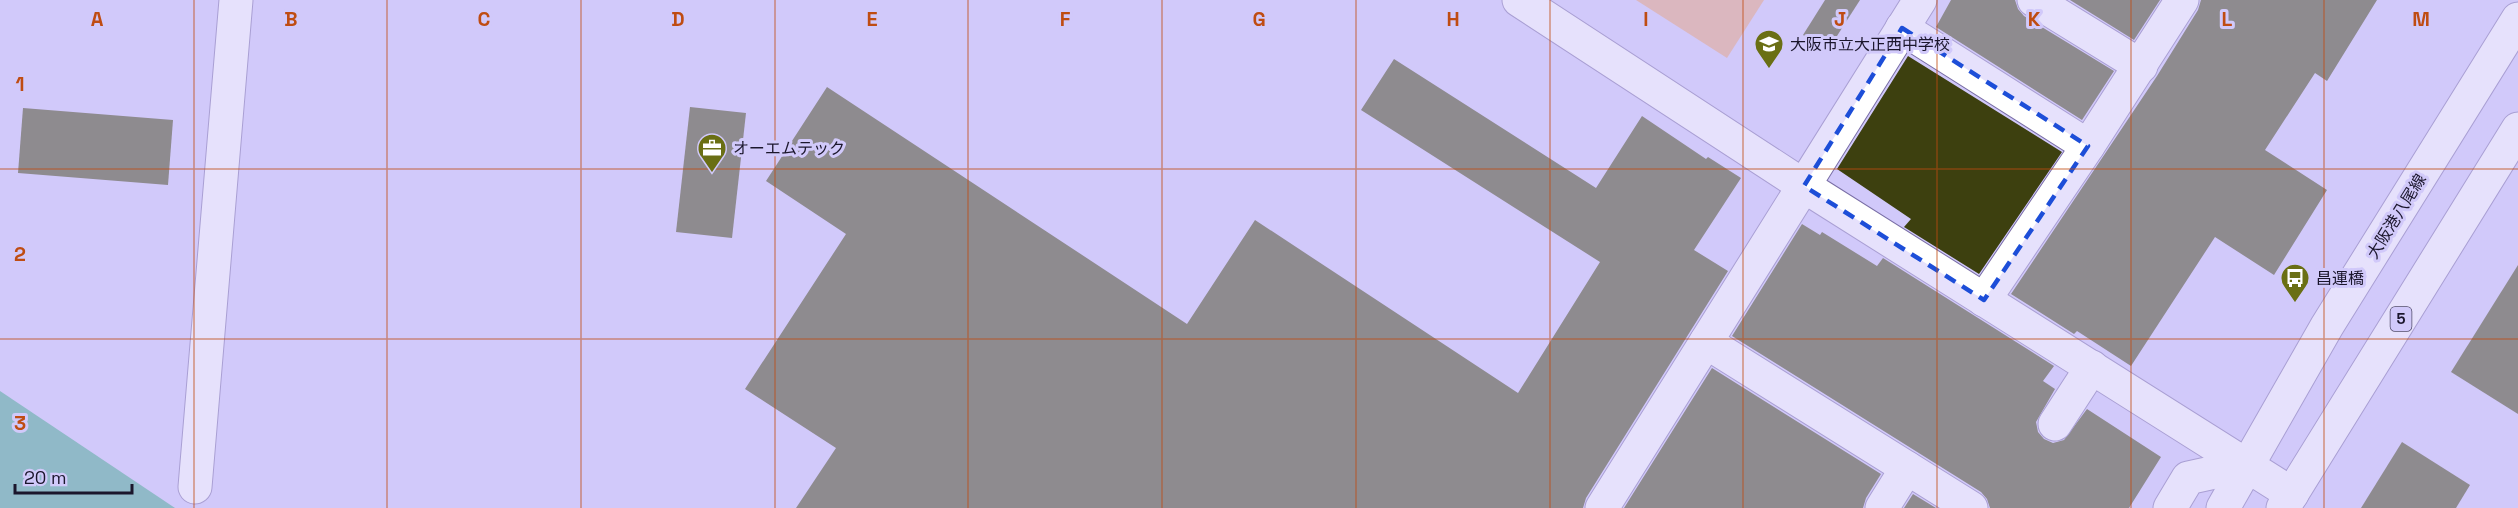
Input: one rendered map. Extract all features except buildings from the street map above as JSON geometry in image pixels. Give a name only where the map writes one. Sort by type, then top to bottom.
[{"type":"street","points":[[195,487],[236,0]]},
{"type":"street","points":[[1520,0],[1804,186],[2247,465],[2288,501]]},
{"type":"street","points":[[1602,508],[1920,0]]},
{"type":"street","points":[[2034,0],[2141,66]]},
{"type":"street","points":[[1984,300],[2141,66],[2182,0]]},
{"type":"street","name":"大阪港八尾線","points":[[2223,508],[2327,326],[2518,20]]},
{"type":"street","points":[[1902,28],[2088,146]]},
{"type":"street","name":"5","points":[[2288,501],[2518,129]]},
{"type":"street","points":[[1706,342],[1971,508]]},
{"type":"street","points":[[2055,424],[2092,368]]},
{"type":"street","points":[[2170,508],[2188,478],[2247,465]]},
{"type":"street","points":[[1882,508],[1907,468]]},
{"type":"highlighted area","points":[[1902,28],[2088,146],[1984,300],[1804,186]]},
{"type":"shaded area","points":[[1636,0],[1764,0],[1727,58]]},
{"type":"shaded area","points":[[0,391],[175,508],[0,508]]},
{"type":"place","name":"大阪市立大正西中学校","points":[[1769,70]]},
{"type":"place","name":"オーエムテック","points":[[712,174]]},
{"type":"place","name":"昌運橋","points":[[2295,304]]}]
